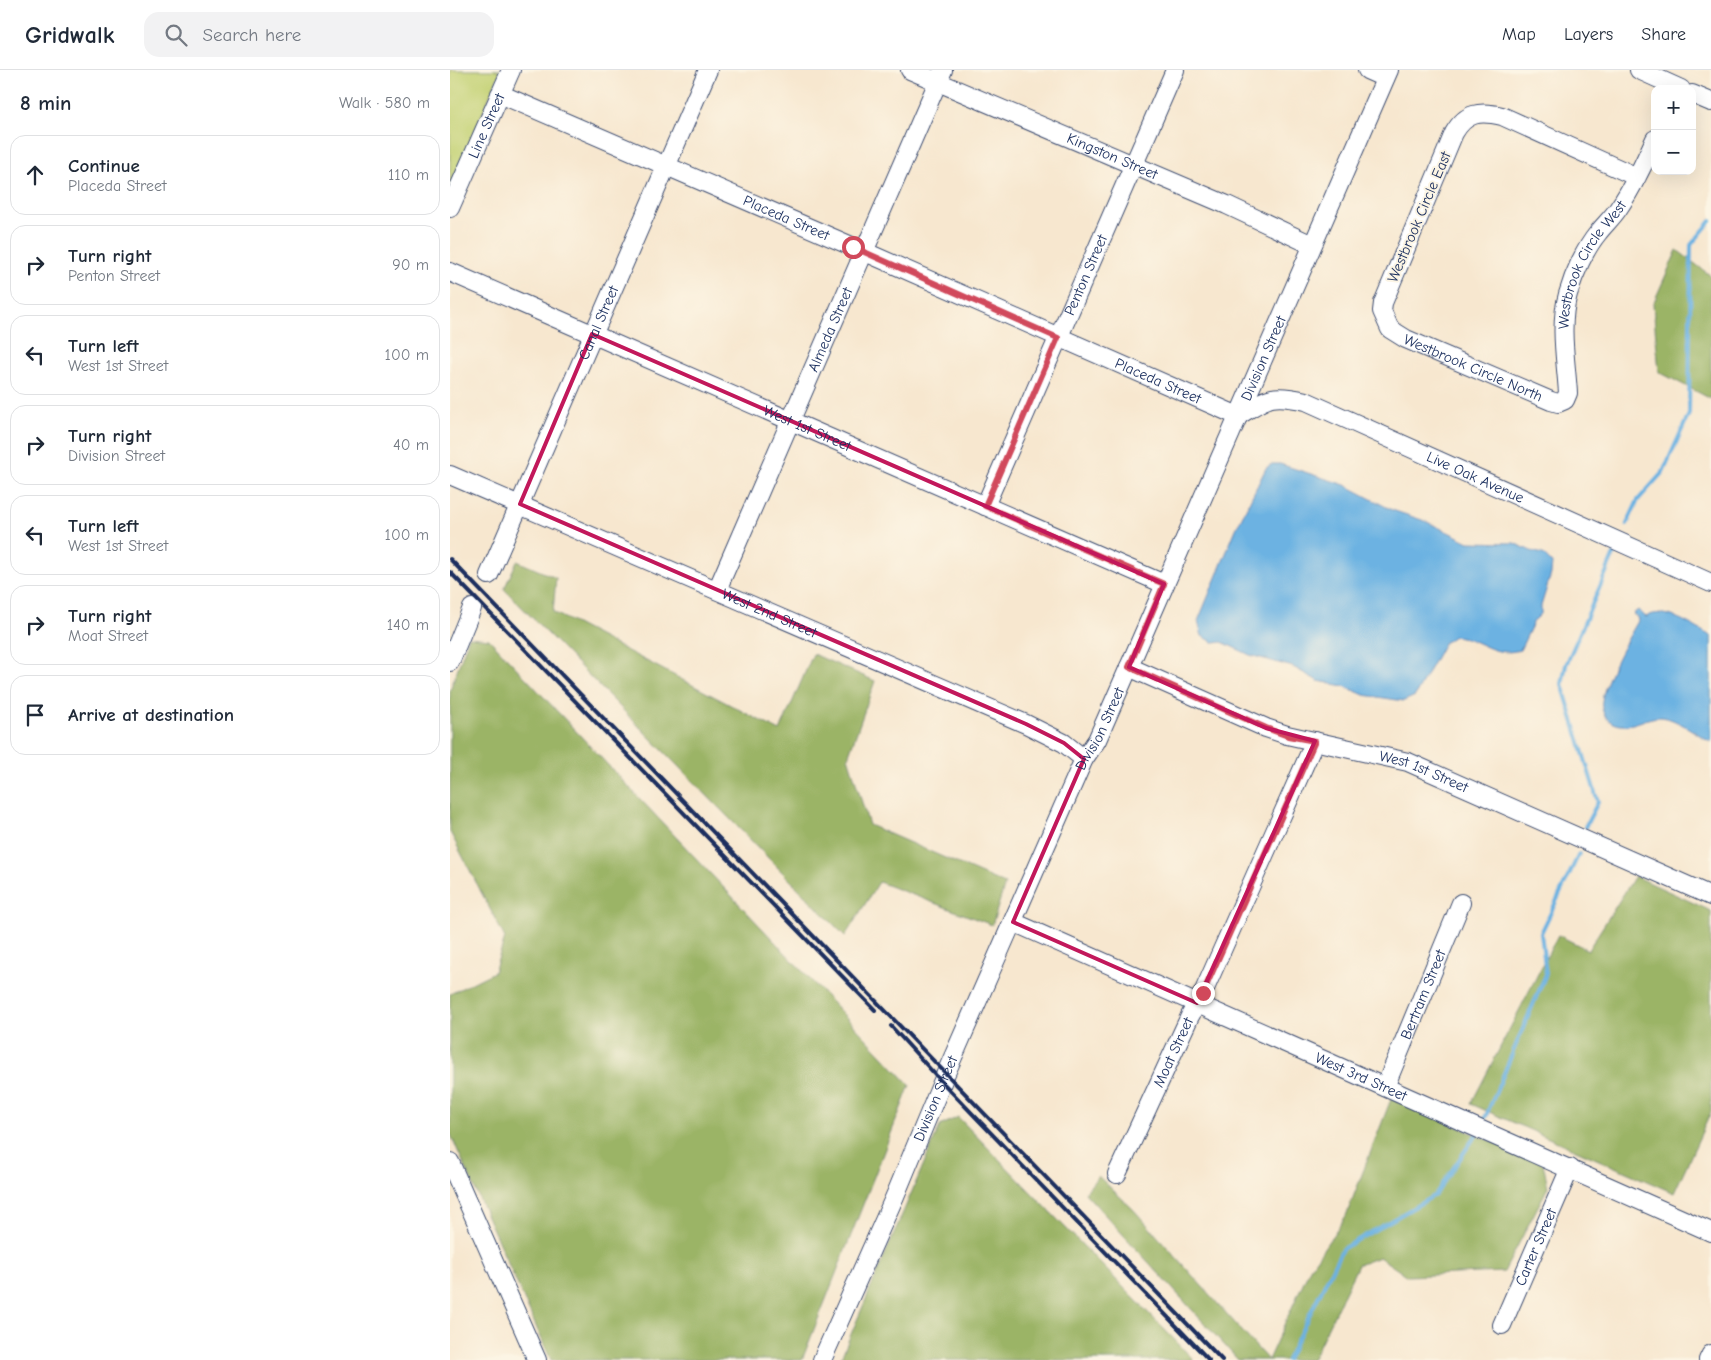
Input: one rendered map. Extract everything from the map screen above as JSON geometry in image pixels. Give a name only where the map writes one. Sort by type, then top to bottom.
[{"type":"street","name":"Line Street","points":[[450,208],[510,70]]},
{"type":"street","name":"Canal Street","points":[[489,575],[708,70]]},
{"type":"street","name":"Kingston Street","points":[[910,70],[940,76],[1312,245]]},
{"type":"street","name":"Penton Street","points":[[985,506],[1175,70]]},
{"type":"street","points":[[1367,70],[1387,74]]},
{"type":"street","points":[[1639,70],[1671,85]]},
{"type":"street","name":"Division Street","points":[[822,1360],[1084,759],[1097,740],[1387,74]]},
{"type":"street","name":"Almeda Street","points":[[717,590],[940,76]]},
{"type":"street","name":"Placeda Street","points":[[500,94],[1238,416]]},
{"type":"street","points":[[1696,96],[1711,102]]},
{"type":"street","name":"Westbrook Circle East","points":[[1387,321],[1382,311],[1383,303],[1454,133],[1459,124],[1468,117],[1477,113],[1502,116],[1637,177]]},
{"type":"street","name":"Westbrook Circle West","points":[[1565,400],[1568,393],[1564,329],[1568,294],[1587,250],[1597,234],[1617,210],[1637,177],[1651,147]]},
{"type":"street","name":"West 1st Street","points":[[450,272],[1164,584]]},
{"type":"street","name":"Westbrook Circle North","points":[[1387,321],[1390,329],[1406,339],[1551,402],[1558,403],[1565,400]]},
{"type":"street","name":"Live Oak Avenue","points":[[1238,416],[1260,401],[1271,397],[1288,397],[1306,401],[1711,583]]},
{"type":"street","name":"West 2nd Street","points":[[450,474],[1026,724],[1064,743],[1084,759]]},
{"type":"street","points":[[450,662],[472,608]]},
{"type":"street","name":"West 1st Street","points":[[1129,667],[1288,736],[1408,762],[1711,896]]},
{"type":"street","name":"Moat Street","points":[[1117,1174],[1197,1003],[1315,741]]},
{"type":"street","name":"Bertram Street","points":[[1385,1087],[1461,903]]},
{"type":"street","name":"West 3rd Street","points":[[1013,922],[1711,1232]]},
{"type":"street","points":[[450,1162],[537,1360]]},
{"type":"street","name":"Carter Street","points":[[1502,1325],[1570,1168]]},
{"type":"street","points":[[1708,1360],[1711,1354]]},
{"type":"highlighted area","points":[[592,334],[1164,584],[1129,667],[1266,728],[1315,741],[1197,1003],[1013,922],[1084,759],[1064,743],[1026,724],[520,504]]},
{"type":"green space","points":[[450,70],[501,70],[450,189]]},
{"type":"green space","points":[[1677,250],[1711,276],[1711,399],[1659,372],[1653,304]]},
{"type":"green space","points":[[517,561],[556,578],[553,612],[780,731],[813,654],[875,681],[848,757],[869,825],[1005,884],[992,925],[879,882],[845,936],[504,589]]},
{"type":"green space","points":[[469,637],[489,639],[910,1085],[802,1360],[551,1360],[450,1133],[450,994],[494,972],[505,938],[450,832],[450,690]]},
{"type":"green space","points":[[1635,876],[1711,911],[1711,1112],[1674,1193],[1471,1104],[1558,935],[1588,950]]},
{"type":"green space","points":[[1391,1099],[1543,1163],[1548,1187],[1504,1272],[1407,1276],[1379,1257],[1358,1265],[1312,1360],[1268,1360],[1310,1268],[1346,1216]]},
{"type":"green space","points":[[958,1117],[1194,1360],[840,1360],[940,1126]]},
{"type":"green space","points":[[1098,1176],[1133,1209],[1268,1360],[1238,1360],[1085,1193]]},
{"type":"water","points":[[1272,464],[1280,464],[1345,485],[1392,510],[1425,521],[1469,542],[1514,543],[1543,554],[1552,563],[1551,574],[1541,606],[1541,614],[1534,621],[1520,650],[1510,652],[1494,650],[1471,640],[1454,636],[1444,643],[1415,696],[1404,701],[1364,695],[1344,686],[1318,681],[1293,667],[1250,655],[1222,642],[1215,643],[1202,636],[1198,621],[1236,529],[1266,468]]},
{"type":"water","points":[[1638,610],[1646,617],[1653,614],[1670,615],[1711,636],[1711,742],[1667,718],[1655,717],[1632,724],[1620,725],[1606,717],[1602,709],[1604,692],[1617,660],[1638,621],[1637,617],[1633,614]]},
{"type":"waterway","points":[[1627,524],[1638,500],[1663,472],[1689,414],[1691,245],[1711,221]]},
{"type":"waterway","points":[[1585,827],[1598,802],[1562,684],[1566,665],[1614,554]]},
{"type":"waterway","points":[[1485,1118],[1546,974],[1541,933],[1579,854]]},
{"type":"waterway","points":[[1287,1360],[1342,1249],[1435,1195],[1476,1135]]},
{"type":"railway","points":[[450,559],[1222,1360]]},
{"type":"railway","points":[[450,572],[875,1010]]},
{"type":"railway","points":[[891,1026],[942,1082],[1209,1360]]},
{"type":"route","points":[[853,247],[1058,338],[985,506],[1164,584],[1129,667],[1266,728],[1288,736],[1315,741],[1203,993]]}]
